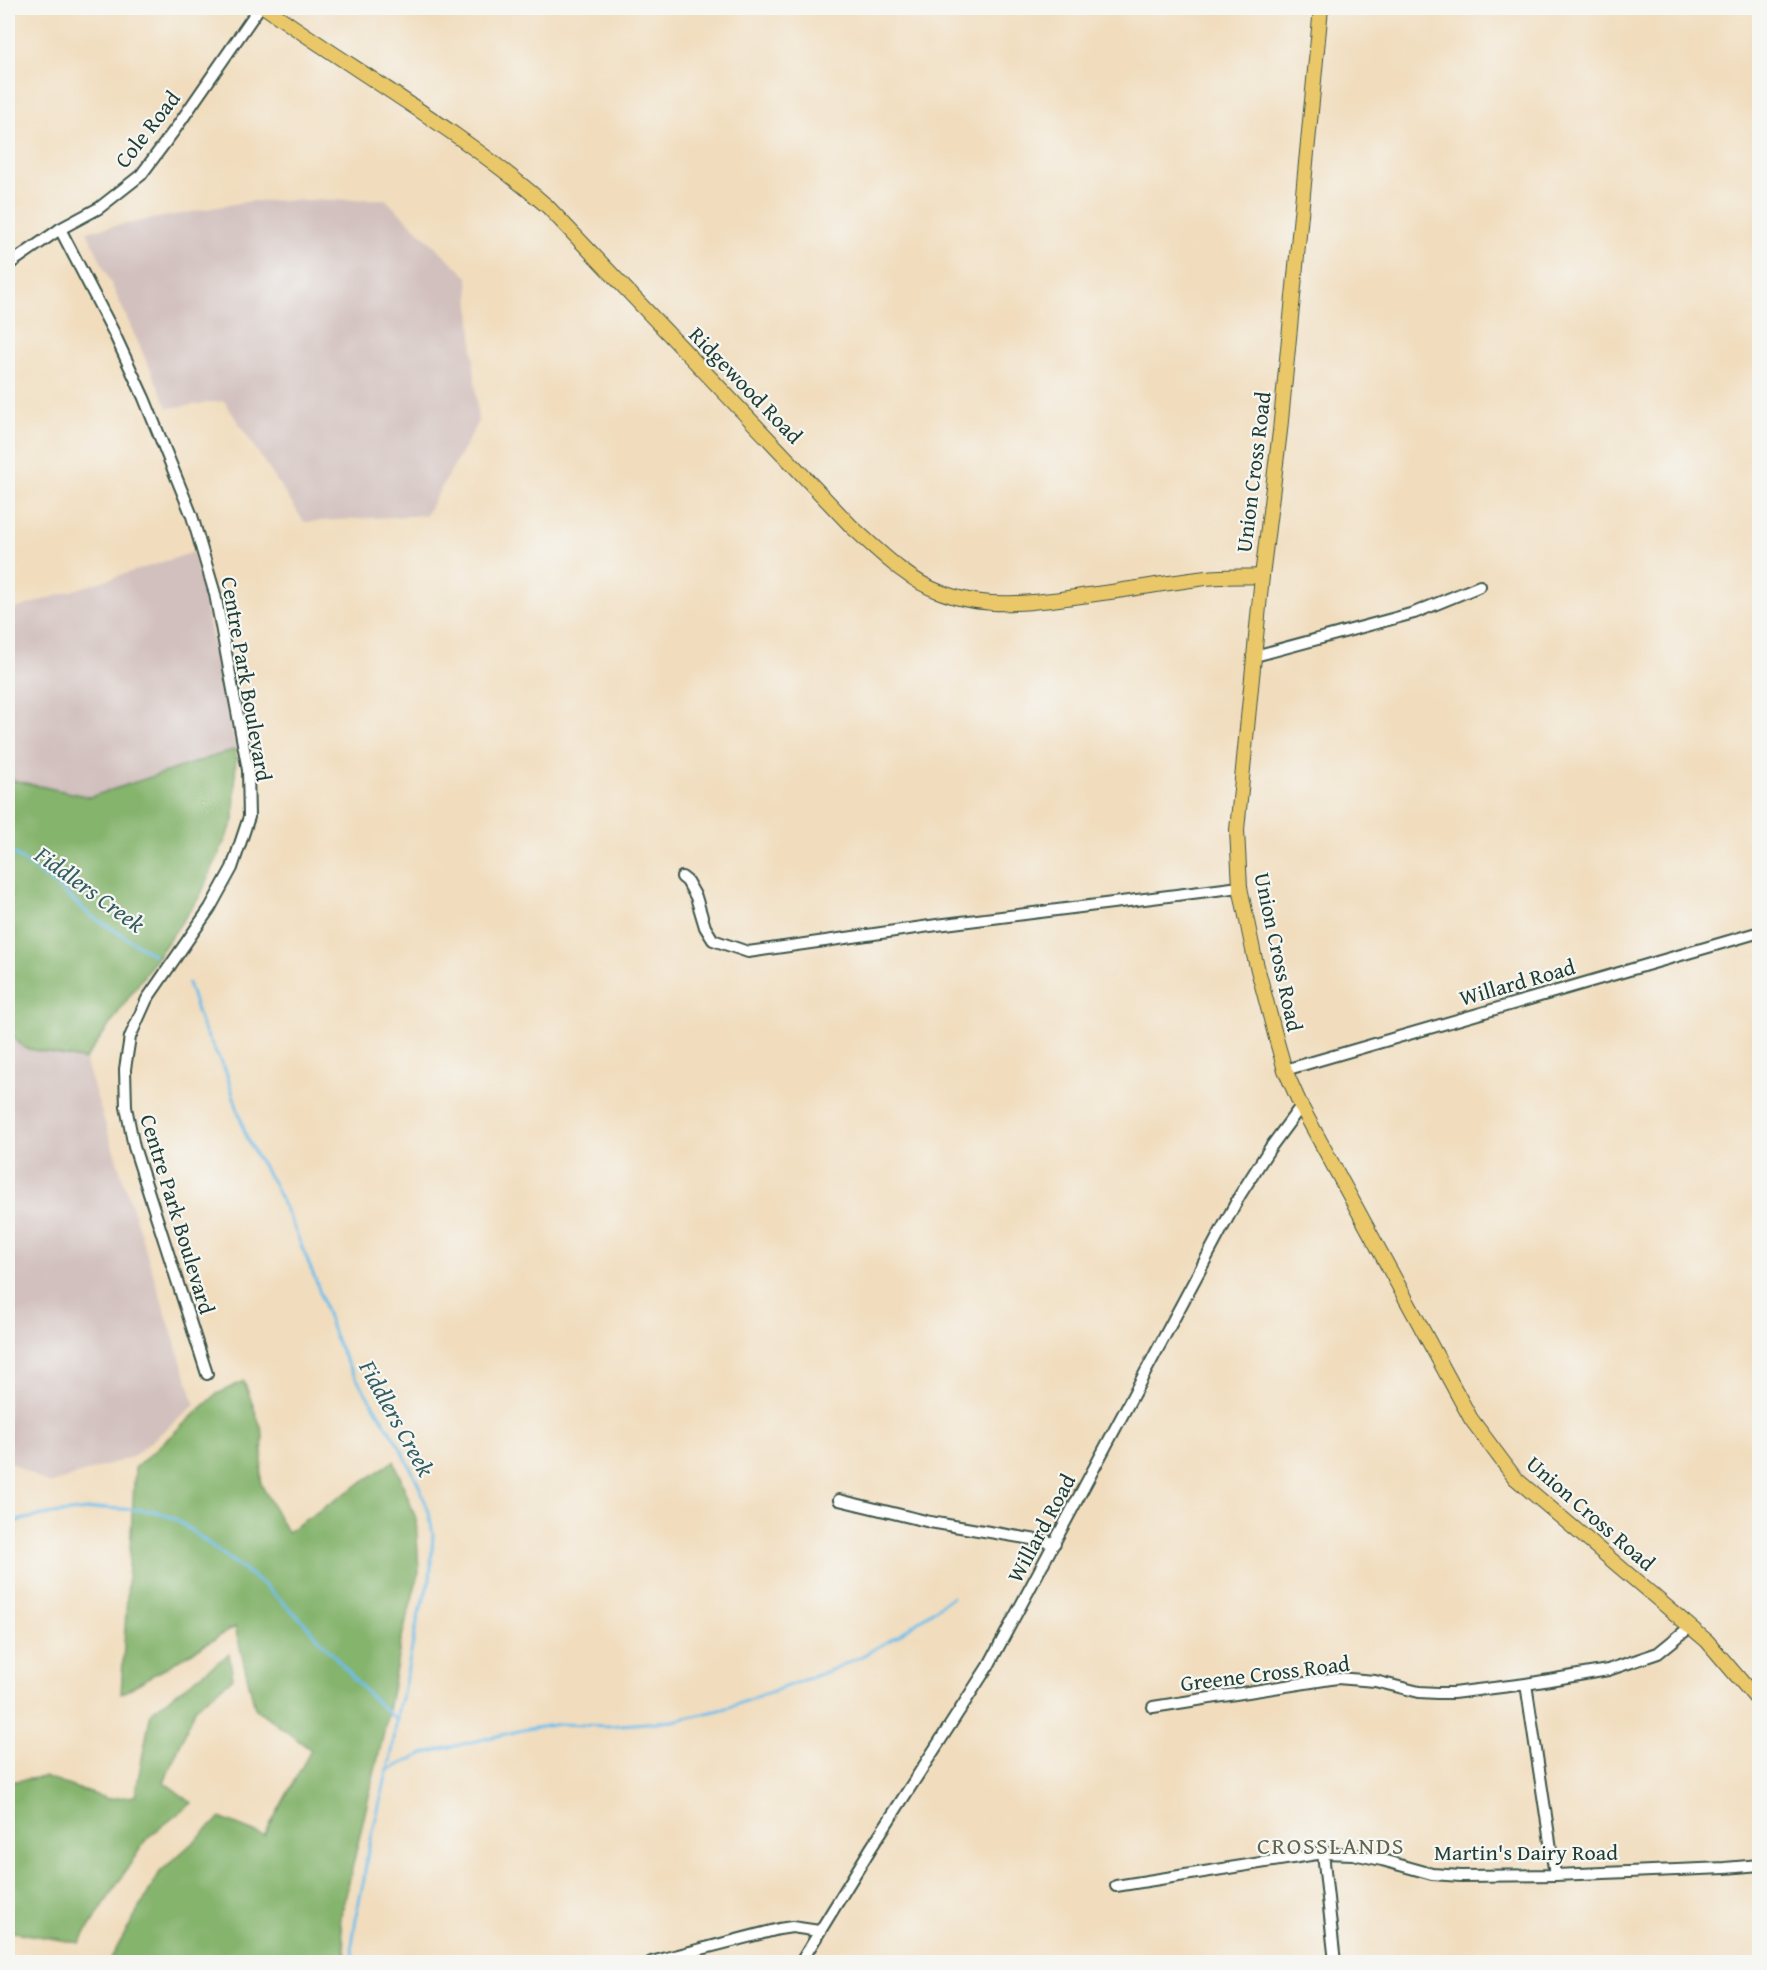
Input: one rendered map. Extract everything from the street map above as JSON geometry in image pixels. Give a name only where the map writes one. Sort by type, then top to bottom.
[{"type":"main road","name":"Ridgewood Road","points":[[266,8],[476,149],[523,185],[554,213],[852,527],[888,559],[938,592],[980,603],[1009,604],[1041,602],[1201,579],[1262,576]]},
{"type":"main road","name":"Union Cross Road","points":[[1321,8],[1280,431],[1262,576],[1237,830],[1240,887],[1254,956],[1285,1070],[1301,1106],[1471,1419],[1515,1478],[1707,1641],[1760,1703]]},
{"type":"street","name":"Cole Road","points":[[8,265],[60,229],[99,208],[141,175],[259,8]]},
{"type":"street","name":"Centre Park Boulevard","points":[[60,229],[113,331],[144,398],[192,516],[215,594],[248,770],[249,817],[232,868],[210,908],[147,999],[130,1037],[124,1069],[126,1107],[134,1147],[207,1374]]},
{"type":"street","points":[[1255,656],[1414,613],[1480,586]]},
{"type":"street","points":[[682,877],[692,889],[705,927],[713,940],[748,952],[937,925],[1240,887]]},
{"type":"street","name":"Willard Road","points":[[1285,1070],[1760,932]]},
{"type":"street","name":"Willard Road","points":[[801,1962],[990,1663],[1240,1195],[1270,1148],[1301,1106]]},
{"type":"street","points":[[839,1500],[930,1522],[1055,1543]]},
{"type":"street","name":"Greene Cross Road","points":[[1154,1707],[1337,1678],[1437,1693],[1526,1684],[1608,1670],[1658,1653],[1690,1627]]},
{"type":"street","points":[[1526,1684],[1555,1875]]},
{"type":"street","points":[[1323,1854],[1335,1962]]},
{"type":"street","name":"Martin's Dairy Road","points":[[1116,1886],[1323,1854],[1353,1854],[1432,1874],[1555,1875],[1760,1865]]},
{"type":"street","points":[[651,1962],[778,1929],[792,1927],[819,1931]]},
{"type":"shaded area","points":[[385,199],[468,277],[478,423],[426,515],[304,522],[224,401],[168,408],[87,231],[250,201]]},
{"type":"shaded area","points":[[194,552],[236,749],[90,797],[11,780],[8,765],[8,611]]},
{"type":"shaded area","points":[[8,1031],[24,1048],[85,1060],[195,1405],[132,1457],[49,1484],[8,1461]]},
{"type":"green space","points":[[236,749],[234,820],[200,896],[85,1060],[24,1048],[8,1031],[8,765],[12,780],[90,797]]},
{"type":"green space","points":[[244,1381],[263,1433],[261,1484],[287,1532],[394,1461],[416,1519],[419,1572],[401,1641],[384,1732],[340,1920],[347,1962],[117,1962],[111,1958],[160,1872],[220,1818],[264,1836],[311,1750],[255,1708],[235,1627],[121,1694],[135,1468],[217,1394]]},
{"type":"green space","points":[[229,1654],[233,1678],[196,1707],[164,1782],[192,1803],[147,1838],[79,1943],[8,1931],[8,1782],[44,1777],[108,1799],[135,1796],[151,1712]]},
{"type":"waterway","points":[[1754,8],[1760,10]]},
{"type":"waterway","name":"Fiddlers Creek","points":[[8,849],[90,915],[154,955]]},
{"type":"waterway","name":"Fiddlers Creek","points":[[188,983],[202,1026],[226,1072],[246,1136],[274,1184],[294,1228],[316,1281],[335,1338],[348,1365],[400,1447],[417,1481],[429,1512],[433,1535],[430,1579],[418,1617],[399,1704],[392,1752],[367,1856],[352,1945],[353,1962]]},
{"type":"waterway","points":[[8,1523],[43,1515],[105,1508],[155,1511],[177,1520],[263,1584],[304,1622],[368,1694],[396,1720]]},
{"type":"waterway","points":[[386,1771],[425,1753],[527,1729],[560,1724],[607,1726],[673,1721],[724,1709],[831,1670],[862,1656],[899,1635],[952,1597]]},
{"type":"district","name":"CROSSLANDS","points":[[1331,1845]]}]
